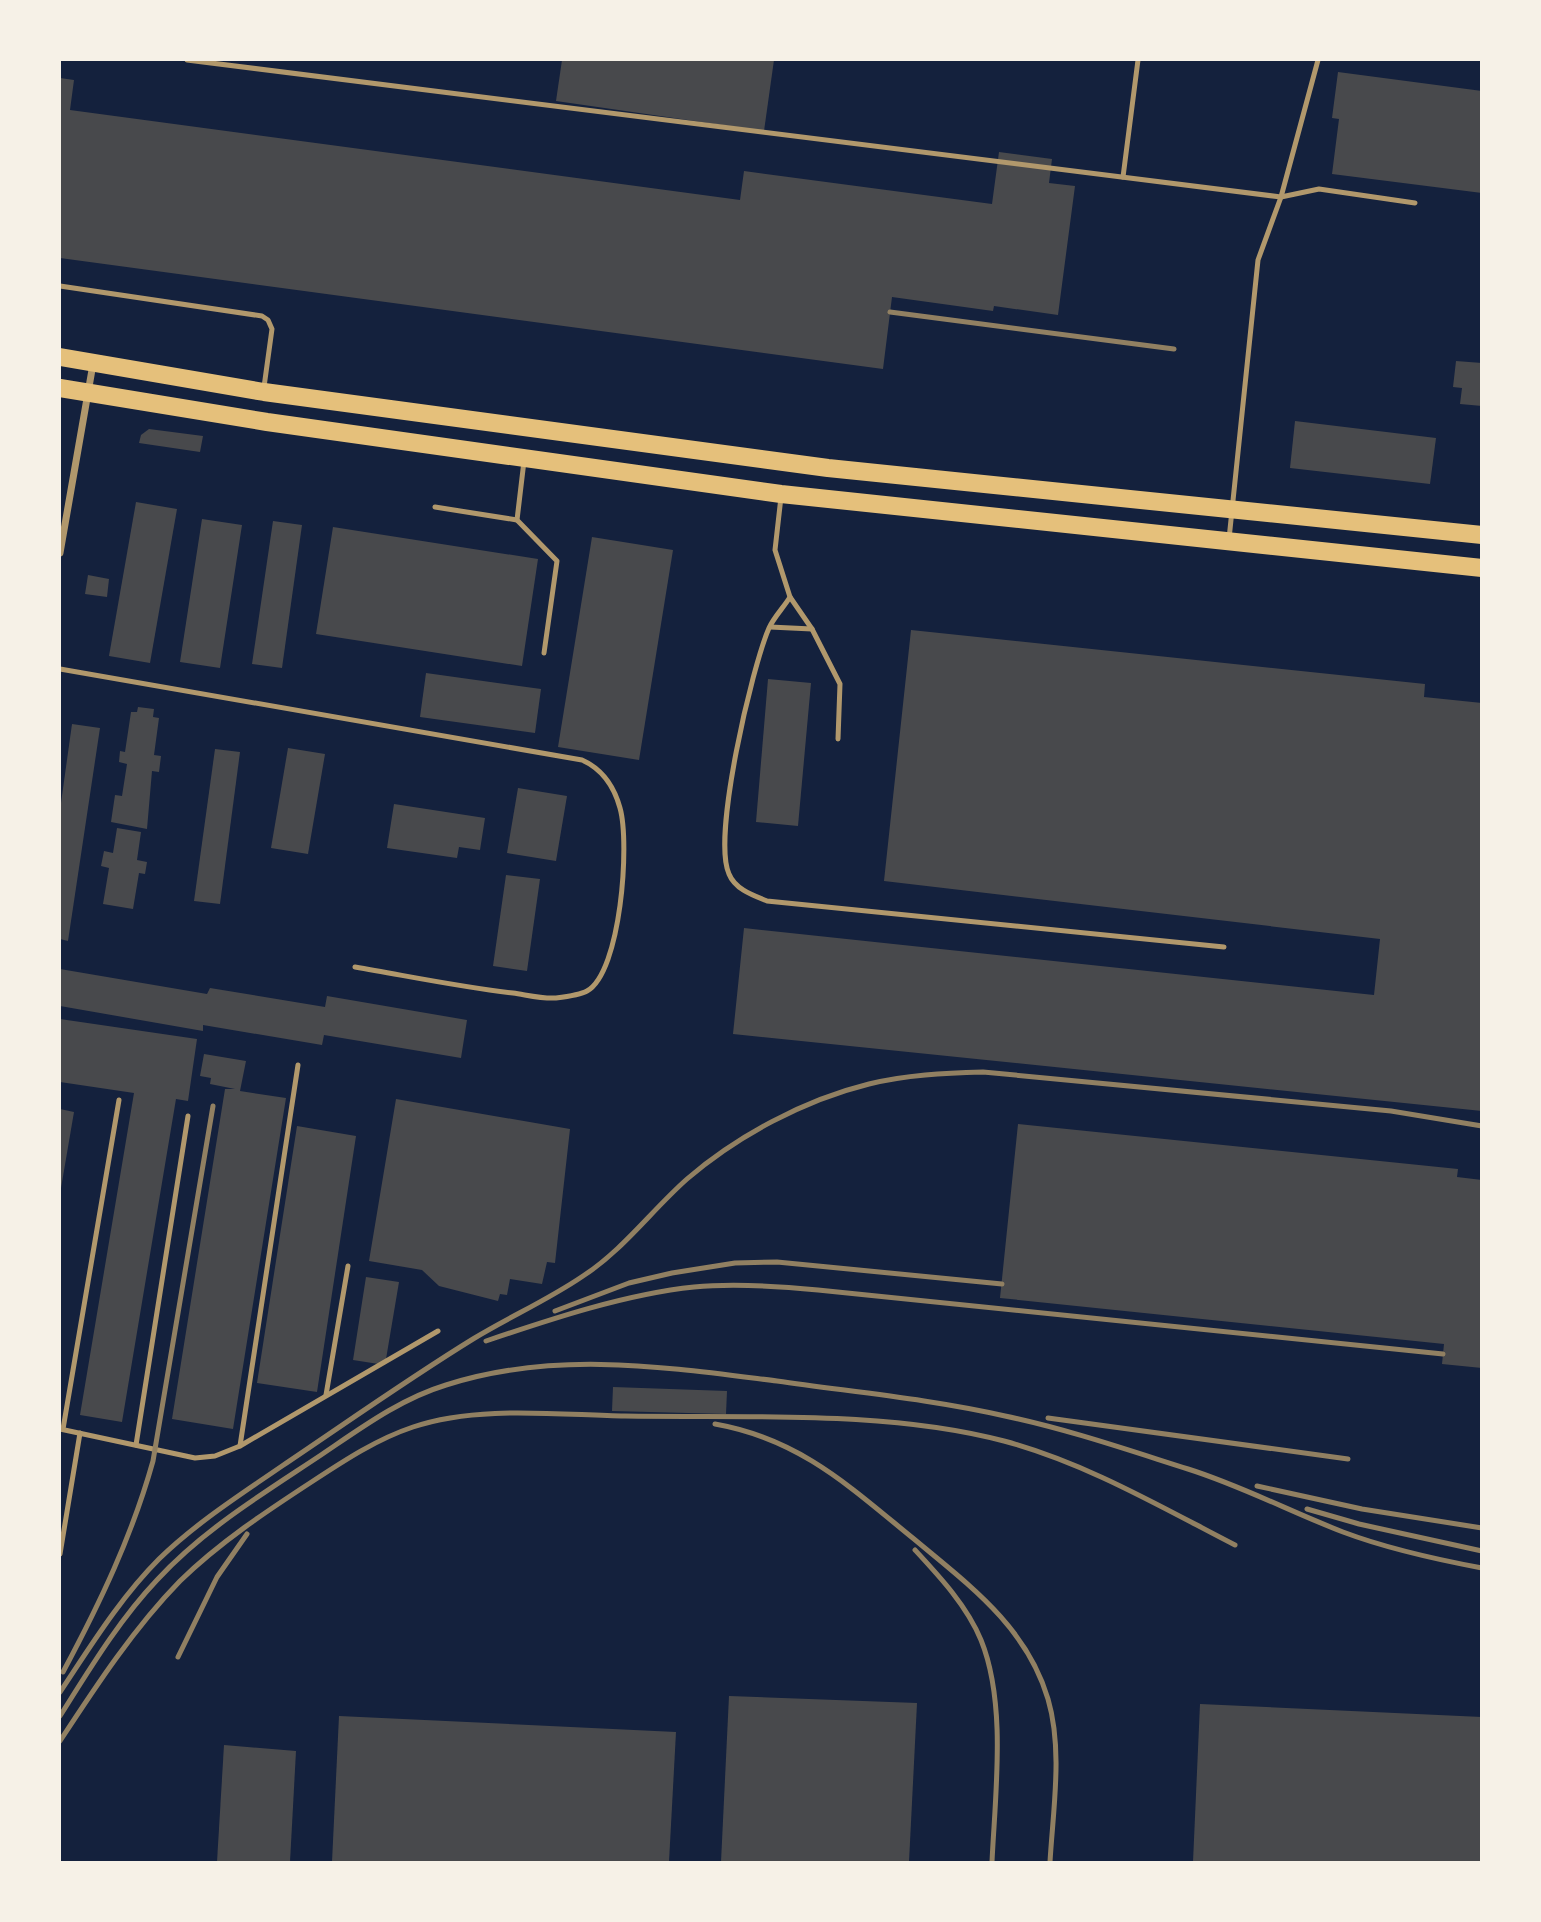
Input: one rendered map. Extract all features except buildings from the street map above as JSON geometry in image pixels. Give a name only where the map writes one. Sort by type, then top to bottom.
[{"type":"main road","points":[[60,357],[264,393],[828,468],[1482,534]]},
{"type":"main road","points":[[60,388],[267,422],[781,494],[1482,568]]},
{"type":"street","points":[[60,553],[93,362]]},
{"type":"lane","points":[[187,60],[1281,197],[1319,189],[1415,203]]},
{"type":"lane","points":[[1123,177],[1138,60]]},
{"type":"lane","points":[[1229,542],[1258,260],[1281,197],[1318,60]]},
{"type":"lane","points":[[60,286],[262,316],[268,320],[272,329],[264,393]]},
{"type":"lane","points":[[517,520],[524,458]]},
{"type":"lane","points":[[781,494],[775,550],[790,597],[812,629],[840,684],[838,739]]},
{"type":"lane","points":[[435,507],[517,520],[557,561],[544,653]]},
{"type":"lane","points":[[790,597],[770,627],[735,754],[725,841],[728,874],[743,891],[766,901],[1224,947]]},
{"type":"lane","points":[[770,627],[812,629]]},
{"type":"lane","points":[[60,669],[582,760],[596,766],[609,782],[620,808],[625,850],[615,938],[604,972],[587,991],[554,998],[498,992],[355,967]]},
{"type":"lane","points":[[240,1446],[298,1065]]},
{"type":"lane","points":[[119,1100],[61,1429],[174,1455],[195,1458],[215,1456],[240,1446],[438,1331]]},
{"type":"lane","points":[[136,1445],[188,1116]]},
{"type":"lane","points":[[326,1395],[348,1266]]},
{"type":"lane","points":[[60,1554],[80,1433]]},
{"type":"railway","points":[[890,312],[1174,349]]},
{"type":"railway","points":[[60,1692],[131,1590],[159,1559],[203,1521],[473,1339],[583,1276],[624,1242],[687,1179],[727,1148],[772,1121],[820,1100],[897,1078],[983,1072],[1391,1111],[1482,1126]]},
{"type":"railway","points":[[63,1672],[114,1569],[153,1461],[213,1106]]},
{"type":"railway","points":[[555,1311],[629,1283],[735,1263],[777,1262],[1002,1284]]},
{"type":"railway","points":[[486,1341],[562,1316],[642,1295],[694,1287],[740,1285],[818,1290],[1443,1354]]},
{"type":"railway","points":[[60,1716],[105,1646],[143,1595],[194,1544],[235,1513],[366,1425],[413,1398],[446,1385],[487,1374],[528,1368],[569,1365],[652,1367],[891,1396],[977,1410],[1074,1433],[1188,1469],[1377,1544],[1482,1568]]},
{"type":"railway","points":[[60,1741],[147,1618],[180,1581],[211,1553],[337,1465],[400,1432],[438,1420],[518,1413],[816,1418],[913,1424],[959,1431],[1004,1441],[1064,1461],[1122,1487],[1235,1545]]},
{"type":"railway","points":[[1048,1418],[1348,1459]]},
{"type":"railway","points":[[715,1424],[773,1441],[822,1468],[868,1501],[955,1573],[994,1609],[1011,1629],[1038,1673],[1053,1719],[1056,1780],[1050,1862]]},
{"type":"railway","points":[[1257,1486],[1362,1509],[1482,1528]]},
{"type":"railway","points":[[1307,1509],[1359,1524],[1482,1551]]},
{"type":"railway","points":[[178,1657],[217,1577],[247,1534]]},
{"type":"railway","points":[[915,1550],[961,1604],[981,1640],[989,1665],[997,1721],[992,1862]]}]
